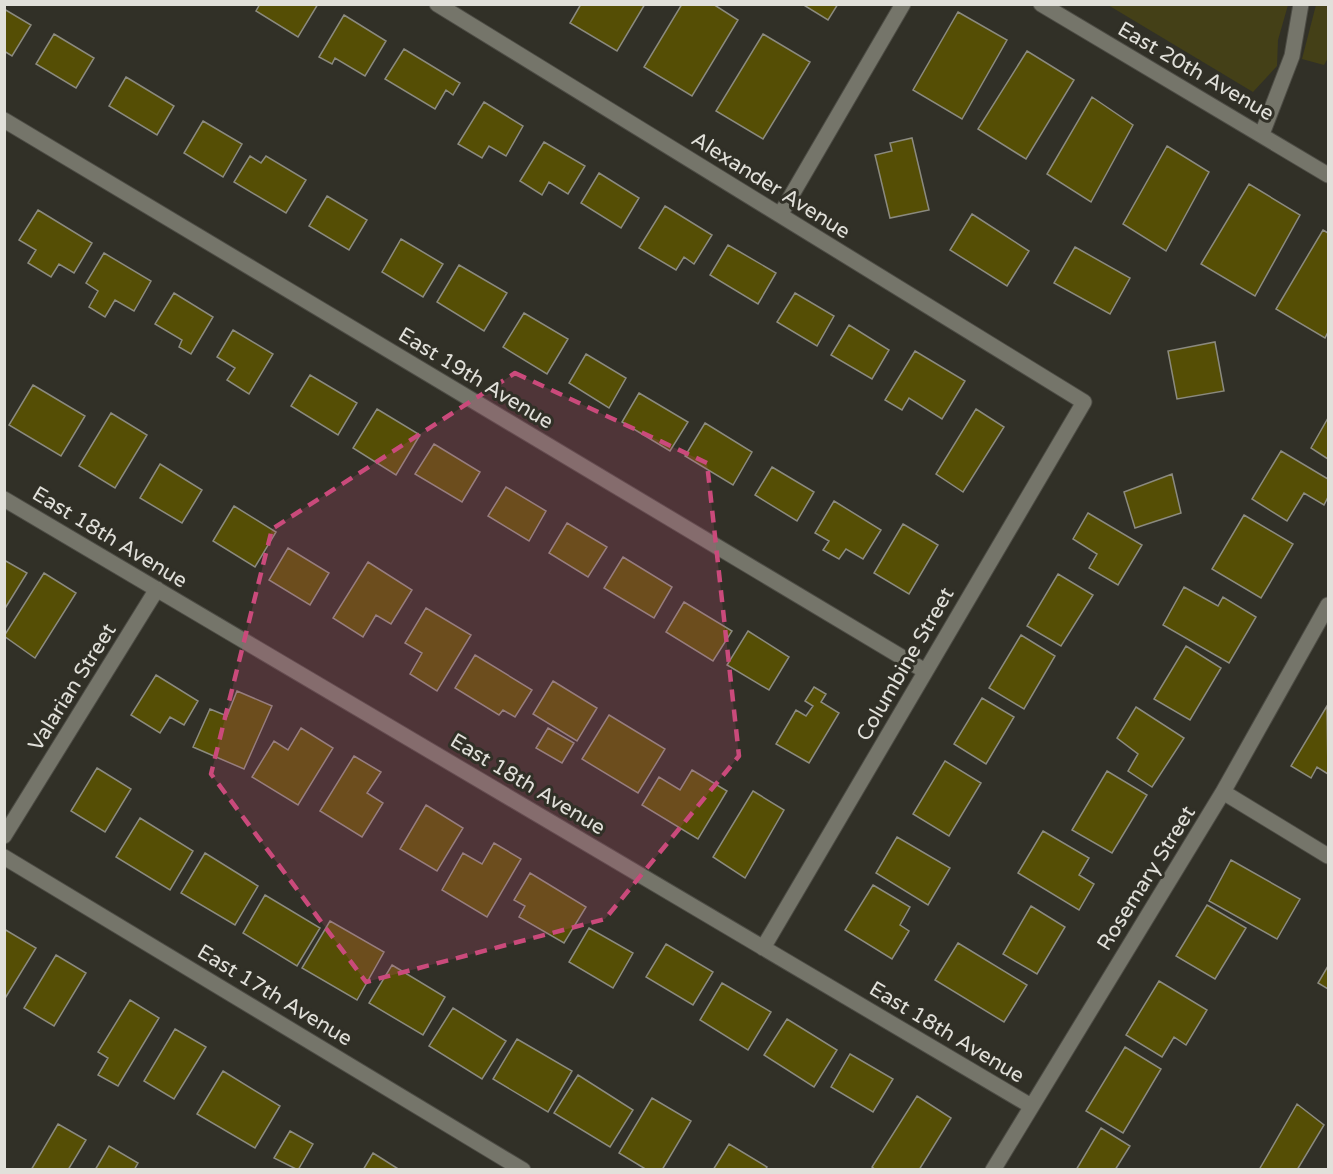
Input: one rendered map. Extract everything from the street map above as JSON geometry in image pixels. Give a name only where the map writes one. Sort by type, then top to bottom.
[{"type":"street","name":"Alexander Avenue","points":[[437,4],[1084,402]]},
{"type":"street","points":[[780,215],[903,4]]},
{"type":"street","name":"East 20th Avenue","points":[[1041,4],[1329,175]]},
{"type":"street","points":[[1262,134],[1292,56],[1301,4]]},
{"type":"street","name":"East 19th Avenue","points":[[4,120],[926,672]]},
{"type":"street","name":"Columbine Street","points":[[763,948],[1084,402]]},
{"type":"street","name":"East 18th Avenue","points":[[4,499],[1031,1106]]},
{"type":"street","name":"Valarian Street","points":[[4,836],[157,590]]},
{"type":"street","name":"Rosemary Street","points":[[993,1170],[1223,792],[1329,605]]},
{"type":"street","points":[[1223,792],[1329,856]]},
{"type":"street","name":"East 17th Avenue","points":[[4,858],[523,1170]]},
{"type":"highlighted area","points":[[515,373],[707,463],[739,756],[605,919],[366,982],[211,774],[272,529]]},
{"type":"shaded area","points":[[1108,5],[1288,5],[1278,40],[1277,66],[1253,92]]},
{"type":"shaded area","points":[[1316,5],[1328,5],[1328,58],[1324,65],[1302,59]]},
{"type":"building","points":[[260,4],[318,4],[298,37],[256,11]]},
{"type":"building","points":[[581,4],[645,4],[617,51],[570,23]]},
{"type":"building","points":[[682,4],[713,4],[738,20],[692,96],[644,67]]},
{"type":"building","points":[[802,4],[838,4],[828,20]]},
{"type":"building","points":[[4,9],[31,25],[12,56],[4,51]]},
{"type":"building","points":[[958,12],[1007,40],[962,119],[913,90]]},
{"type":"building","points":[[344,15],[386,41],[365,76],[335,58],[332,64],[319,57]]},
{"type":"building","points":[[54,34],[94,58],[76,88],[36,64]]},
{"type":"building","points":[[763,34],[810,62],[763,139],[716,111]]},
{"type":"building","points":[[404,49],[460,83],[453,95],[446,90],[435,109],[385,79]]},
{"type":"building","points":[[1027,51],[1074,80],[1026,159],[978,129]]},
{"type":"building","points":[[126,77],[174,106],[157,135],[109,106]]},
{"type":"building","points":[[1092,97],[1133,125],[1091,202],[1047,174]]},
{"type":"building","points":[[484,102],[523,126],[506,156],[489,146],[482,158],[458,144]]},
{"type":"building","points":[[203,121],[242,144],[223,177],[184,153]]},
{"type":"building","points":[[912,138],[929,210],[890,218],[875,155],[892,151],[890,143]]},
{"type":"building","points":[[544,142],[585,166],[568,194],[549,182],[542,195],[520,181]]},
{"type":"building","points":[[1167,146],[1209,172],[1166,251],[1123,224]]},
{"type":"building","points":[[250,156],[261,163],[266,156],[306,180],[286,213],[234,182]]},
{"type":"building","points":[[599,173],[639,198],[621,228],[581,203]]},
{"type":"building","points":[[1249,184],[1300,215],[1255,296],[1201,264]]},
{"type":"building","points":[[327,196],[367,220],[349,250],[309,226]]},
{"type":"building","points":[[665,206],[712,235],[694,264],[684,257],[676,270],[639,248]]},
{"type":"building","points":[[38,210],[92,243],[74,273],[59,264],[51,277],[28,263],[36,250],[19,240]]},
{"type":"building","points":[[972,214],[1029,251],[1007,286],[950,250]]},
{"type":"building","points":[[1323,230],[1328,233],[1328,332],[1325,338],[1276,309]]},
{"type":"building","points":[[401,239],[443,264],[423,297],[382,272]]},
{"type":"building","points":[[728,245],[776,273],[758,304],[710,275]]},
{"type":"building","points":[[1075,247],[1130,278],[1110,314],[1054,283]]},
{"type":"building","points":[[104,253],[151,281],[134,311],[115,300],[105,317],[89,307],[98,291],[86,283]]},
{"type":"building","points":[[459,265],[507,293],[484,331],[437,302]]},
{"type":"building","points":[[174,293],[213,317],[191,354],[179,347],[182,340],[155,324]]},
{"type":"building","points":[[795,293],[834,316],[817,346],[777,322]]},
{"type":"building","points":[[524,313],[568,339],[547,374],[503,347]]},
{"type":"building","points":[[849,325],[889,350],[872,379],[831,355]]},
{"type":"building","points":[[233,330],[273,354],[249,394],[227,380],[235,368],[217,357]]},
{"type":"building","points":[[1215,342],[1224,391],[1177,399],[1168,351]]},
{"type":"building","points":[[915,351],[965,381],[942,419],[909,398],[902,410],[885,400]]},
{"type":"building","points":[[586,354],[626,378],[609,408],[569,383]]},
{"type":"building","points":[[310,375],[357,403],[338,435],[291,406]]},
{"type":"building","points":[[33,385],[85,416],[61,456],[9,425]]},
{"type":"building","points":[[639,393],[688,422],[670,451],[622,422]]},
{"type":"building","points":[[377,409],[420,435],[396,475],[353,448]]},
{"type":"building","points":[[976,409],[1004,427],[963,492],[936,474]]},
{"type":"building","points":[[111,413],[147,435],[115,488],[79,466]]},
{"type":"building","points":[[1328,418],[1328,459],[1311,448]]},
{"type":"building","points":[[705,423],[752,452],[733,485],[685,456]]},
{"type":"building","points":[[434,444],[480,472],[462,502],[415,474]]},
{"type":"building","points":[[1281,451],[1328,479],[1328,497],[1324,505],[1304,493],[1287,521],[1252,499]]},
{"type":"building","points":[[160,464],[202,490],[182,523],[140,498]]},
{"type":"building","points":[[772,467],[814,492],[797,521],[755,495]]},
{"type":"building","points":[[1172,474],[1181,513],[1135,528],[1124,492]]},
{"type":"building","points":[[506,487],[546,511],[529,541],[488,516]]},
{"type":"building","points":[[834,501],[881,530],[863,559],[846,549],[839,559],[823,550],[829,541],[815,533]]},
{"type":"building","points":[[234,506],[276,532],[255,567],[213,541]]},
{"type":"building","points":[[1088,513],[1142,545],[1118,585],[1089,568],[1097,554],[1073,539]]},
{"type":"building","points":[[1244,515],[1293,544],[1261,598],[1212,569]]},
{"type":"building","points":[[567,523],[607,547],[588,577],[549,553]]},
{"type":"building","points":[[903,524],[938,545],[909,594],[874,573]]},
{"type":"building","points":[[288,548],[329,573],[310,605],[269,580]]},
{"type":"building","points":[[623,557],[672,587],[654,618],[604,588]]},
{"type":"building","points":[[4,560],[27,573],[4,610]]},
{"type":"building","points":[[368,562],[412,590],[391,624],[376,615],[363,637],[333,618]]},
{"type":"building","points":[[44,573],[76,593],[35,658],[4,636]]},
{"type":"building","points":[[1058,574],[1093,595],[1061,646],[1027,626]]},
{"type":"building","points":[[1184,587],[1218,606],[1223,597],[1256,617],[1229,663],[1163,625]]},
{"type":"building","points":[[684,602],[732,631],[713,661],[666,632]]},
{"type":"building","points":[[426,608],[471,635],[437,691],[410,674],[422,653],[405,643]]},
{"type":"building","points":[[748,631],[789,657],[769,690],[727,665]]},
{"type":"building","points":[[1021,635],[1055,656],[1024,709],[989,688]]},
{"type":"building","points":[[1186,646],[1221,668],[1190,720],[1154,699]]},
{"type":"building","points":[[475,655],[532,690],[515,717],[503,710],[499,715],[455,688]]},
{"type":"building","points":[[156,675],[198,701],[184,725],[170,717],[160,733],[131,715]]},
{"type":"building","points":[[553,681],[597,708],[577,741],[533,714]]},
{"type":"building","points":[[814,687],[826,694],[821,702],[839,713],[809,763],[776,744],[796,710],[806,716],[813,706],[805,701]]},
{"type":"building","points":[[237,691],[272,706],[244,769],[193,747],[210,709],[227,716]]},
{"type":"building","points":[[982,698],[1014,717],[986,764],[954,744]]},
{"type":"building","points":[[1327,706],[1328,774],[1317,767],[1311,778],[1291,766]]},
{"type":"building","points":[[1136,707],[1184,738],[1152,787],[1128,771],[1138,754],[1117,738]]},
{"type":"building","points":[[609,715],[665,749],[638,793],[582,759]]},
{"type":"building","points":[[301,728],[333,748],[298,805],[252,777],[274,741],[288,750]]},
{"type":"building","points":[[548,728],[574,743],[562,763],[536,748]]},
{"type":"building","points":[[354,756],[381,772],[367,793],[383,803],[362,837],[320,811]]},
{"type":"building","points":[[945,761],[981,783],[949,836],[913,814]]},
{"type":"building","points":[[97,768],[131,789],[105,832],[71,811]]},
{"type":"building","points":[[692,770],[727,791],[698,839],[642,805],[659,777],[680,790]]},
{"type":"building","points":[[1107,771],[1147,795],[1112,853],[1072,830]]},
{"type":"building","points":[[753,791],[784,810],[745,878],[713,857]]},
{"type":"building","points":[[426,805],[463,828],[437,871],[400,849]]},
{"type":"building","points":[[140,818],[193,851],[170,890],[116,857]]},
{"type":"building","points":[[1043,831],[1089,858],[1079,875],[1094,884],[1079,910],[1018,873]]},
{"type":"building","points":[[897,837],[950,868],[928,905],[876,873]]},
{"type":"building","points":[[494,843],[521,859],[487,917],[442,890],[463,853],[482,864]]},
{"type":"building","points":[[205,853],[258,886],[235,925],[181,893]]},
{"type":"building","points":[[1231,860],[1300,899],[1277,939],[1209,901]]},
{"type":"building","points":[[530,873],[586,907],[564,943],[519,917],[525,906],[514,900]]},
{"type":"building","points":[[873,885],[910,907],[900,925],[909,931],[892,959],[845,930]]},
{"type":"building","points":[[265,895],[320,928],[297,966],[243,933]]},
{"type":"building","points":[[1207,905],[1246,928],[1215,979],[1176,956]]},
{"type":"building","points":[[1031,906],[1065,927],[1037,974],[1003,954]]},
{"type":"building","points":[[330,921],[384,952],[357,1000],[302,968]]},
{"type":"building","points":[[589,928],[633,953],[613,988],[569,962]]},
{"type":"building","points":[[4,929],[36,948],[4,1000]]},
{"type":"building","points":[[958,943],[1027,985],[1004,1022],[935,980]]},
{"type":"building","points":[[666,944],[713,972],[693,1005],[646,977]]},
{"type":"building","points":[[56,955],[86,973],[54,1026],[24,1008]]},
{"type":"building","points":[[392,965],[445,997],[423,1035],[369,1003]]},
{"type":"building","points":[[1328,966],[1328,989],[1318,983]]},
{"type":"building","points":[[1159,981],[1207,1010],[1186,1045],[1174,1037],[1162,1057],[1126,1035]]},
{"type":"building","points":[[722,983],[771,1012],[748,1050],[700,1020]]},
{"type":"building","points":[[130,1000],[159,1018],[118,1086],[98,1075],[108,1058],[98,1052]]},
{"type":"building","points":[[453,1008],[506,1041],[482,1079],[429,1046]]},
{"type":"building","points":[[787,1019],[837,1050],[814,1087],[764,1055]]},
{"type":"building","points":[[175,1029],[206,1047],[174,1099],[144,1081]]},
{"type":"building","points":[[517,1039],[572,1071],[548,1112],[493,1079]]},
{"type":"building","points":[[1125,1047],[1161,1069],[1123,1133],[1086,1111]]},
{"type":"building","points":[[850,1054],[893,1079],[873,1112],[831,1087]]},
{"type":"building","points":[[223,1071],[280,1106],[255,1148],[197,1114]]},
{"type":"building","points":[[578,1075],[633,1110],[610,1147],[554,1113]]},
{"type":"building","points":[[917,1096],[951,1118],[919,1170],[876,1170],[872,1167]]},
{"type":"building","points":[[652,1098],[691,1121],[662,1170],[647,1170],[619,1153]]},
{"type":"building","points":[[1297,1104],[1324,1125],[1297,1170],[1259,1170]]},
{"type":"building","points":[[58,1124],[86,1140],[68,1170],[31,1170]]},
{"type":"building","points":[[1101,1128],[1130,1146],[1115,1170],[1076,1170]]},
{"type":"building","points":[[290,1131],[313,1144],[298,1170],[274,1158]]},
{"type":"building","points":[[729,1144],[767,1167],[765,1170],[713,1170]]},
{"type":"building","points":[[109,1146],[138,1163],[134,1170],[95,1170]]},
{"type":"building","points":[[373,1153],[400,1170],[363,1170]]}]
